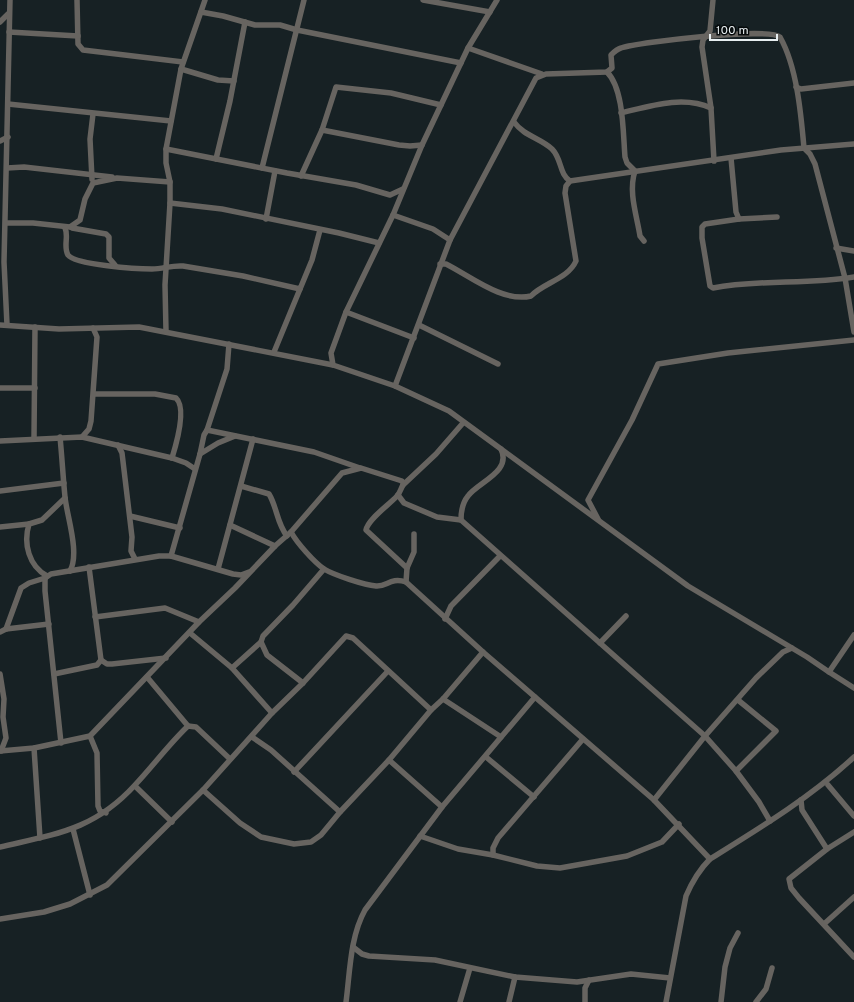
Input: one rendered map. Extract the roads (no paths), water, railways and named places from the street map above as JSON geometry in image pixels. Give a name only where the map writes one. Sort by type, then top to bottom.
[{"type":"street","points":[[7,324],[2,263],[6,223],[8,14],[10,0]]},
{"type":"street","points":[[77,0],[78,44],[83,50],[183,62]]},
{"type":"street","points":[[166,331],[166,266],[170,182],[166,163],[166,149],[181,69],[204,0]]},
{"type":"street","points":[[262,168],[304,0]]},
{"type":"street","points":[[423,0],[490,12]]},
{"type":"street","points":[[319,363],[325,360],[331,353],[346,312],[393,215],[422,145],[468,48],[497,0]]},
{"type":"street","points":[[713,0],[710,31],[702,42],[702,52],[711,108],[714,161]]},
{"type":"street","points":[[201,12],[223,16],[255,25],[280,25],[297,30],[461,63]]},
{"type":"street","points":[[8,14],[0,23],[9,30],[78,36]]},
{"type":"street","points":[[216,160],[234,81],[245,22]]},
{"type":"street","points":[[468,48],[542,74],[607,72],[612,68],[611,55],[620,48],[665,39],[747,35],[778,36],[785,47],[796,87],[804,148],[810,154],[821,184],[836,248],[845,278],[854,332]]},
{"type":"street","points":[[181,69],[218,80],[234,81]]},
{"type":"street","points":[[533,72],[535,81]]},
{"type":"street","points":[[607,72],[614,80],[621,113],[625,157],[627,163],[635,171]]},
{"type":"street","points":[[395,386],[450,240],[535,81],[542,74]]},
{"type":"street","points":[[796,87],[801,89],[854,83]]},
{"type":"street","points":[[301,176],[322,130],[336,87],[391,93],[441,105]]},
{"type":"street","points":[[621,113],[660,104],[695,102],[711,108]]},
{"type":"street","points":[[8,104],[171,121]]},
{"type":"street","points":[[93,114],[90,139],[93,183],[85,200],[80,220],[68,227],[66,250],[70,256],[84,262],[105,266],[115,265],[154,269],[166,266],[179,266],[228,274],[300,289]]},
{"type":"street","points":[[514,122],[520,130],[552,149],[563,175],[570,182]]},
{"type":"street","points":[[322,130],[399,145],[422,145]]},
{"type":"street","points":[[508,132],[520,130]]},
{"type":"street","points":[[0,140],[8,136]]},
{"type":"street","points":[[440,264],[446,264],[504,294],[522,297],[530,296],[536,290],[573,268],[576,261],[565,193],[566,186],[570,182],[635,171],[804,148],[854,144]]},
{"type":"street","points":[[810,154],[813,147]]},
{"type":"street","points":[[166,149],[193,153],[216,160],[356,185],[390,195],[403,189]]},
{"type":"street","points":[[731,158],[736,212],[739,219]]},
{"type":"street","points":[[7,168],[24,167],[117,178],[170,182]]},
{"type":"street","points":[[266,219],[275,171]]},
{"type":"street","points":[[635,171],[632,179],[632,190],[640,236],[644,241]]},
{"type":"street","points":[[93,183],[117,178]]},
{"type":"street","points":[[170,204],[222,210],[379,243]]},
{"type":"street","points":[[393,215],[433,229],[450,240]]},
{"type":"street","points":[[777,217],[711,222],[702,227],[708,282],[713,288],[739,283],[816,281],[854,277]]},
{"type":"street","points":[[6,223],[33,223],[68,227],[106,234],[109,236],[109,258],[115,265]]},
{"type":"street","points":[[274,352],[312,260],[320,230]]},
{"type":"street","points":[[836,248],[854,251]]},
{"type":"street","points":[[346,312],[414,338]]},
{"type":"street","points":[[0,325],[7,324],[59,329],[139,327],[166,331],[333,365],[395,386],[449,411],[463,423],[501,449],[688,586],[792,648],[854,688]]},
{"type":"street","points":[[419,325],[498,364]]},
{"type":"street","points":[[34,439],[35,327]]},
{"type":"street","points":[[97,337],[106,327]]},
{"type":"street","points":[[82,437],[89,430],[94,394],[97,337],[93,328]]},
{"type":"street","points":[[600,522],[588,500],[632,420],[658,364],[728,353],[854,340]]},
{"type":"street","points":[[171,556],[180,528],[204,435],[227,369],[229,344]]},
{"type":"street","points":[[331,353],[333,365]]},
{"type":"street","points":[[0,388],[35,388]]},
{"type":"street","points":[[94,394],[155,394],[176,398],[180,405],[179,426],[172,458]]},
{"type":"street","points":[[407,568],[376,541],[366,530],[366,526],[398,494],[403,485],[436,454],[463,423]]},
{"type":"street","points":[[207,430],[314,452],[402,481],[403,485]]},
{"type":"street","points":[[186,463],[199,457],[218,443],[236,436]]},
{"type":"street","points":[[60,437],[65,498],[74,554],[73,565],[70,571]]},
{"type":"street","points":[[0,441],[82,437],[172,458],[186,463],[195,469]]},
{"type":"street","points":[[218,569],[253,439]]},
{"type":"street","points":[[118,445],[122,453],[130,516],[131,551],[135,558]]},
{"type":"street","points":[[122,453],[129,448]]},
{"type":"street","points":[[460,520],[468,496],[485,483],[502,464],[503,459],[501,449]]},
{"type":"street","points":[[341,461],[342,473]]},
{"type":"street","points":[[0,677],[4,699],[3,717],[6,738],[0,751],[34,748],[90,736],[199,622],[236,588],[274,546],[289,534],[342,473],[361,468]]},
{"type":"street","points":[[0,491],[64,483]]},
{"type":"street","points":[[241,486],[269,494],[275,504],[281,524],[324,569],[361,584],[380,586],[394,580],[406,582],[445,619],[654,800],[679,824],[710,859]]},
{"type":"street","points":[[398,494],[404,503],[437,517],[460,520],[600,643],[705,736],[736,771],[759,802],[770,822]]},
{"type":"street","points":[[0,527],[29,524],[42,520],[65,498]]},
{"type":"street","points":[[130,516],[180,528]]},
{"type":"street","points":[[29,524],[27,532],[29,554],[37,571],[46,577]]},
{"type":"street","points":[[230,524],[274,546]]},
{"type":"street","points":[[406,582],[407,568],[414,552],[414,534]]},
{"type":"street","points":[[2,630],[21,588],[29,583],[46,577],[70,571],[135,558],[171,556],[232,574],[242,575],[249,572]]},
{"type":"street","points":[[445,619],[451,606],[500,556]]},
{"type":"street","points":[[89,567],[101,660],[106,664],[112,664],[166,658]]},
{"type":"street","points":[[232,668],[261,642],[263,636],[293,605],[324,569]]},
{"type":"street","points":[[232,574],[236,588]]},
{"type":"street","points":[[46,577],[49,624],[61,743]]},
{"type":"street","points":[[95,616],[165,608],[199,622]]},
{"type":"street","points":[[600,643],[626,616]]},
{"type":"street","points":[[2,630],[49,624]]},
{"type":"street","points":[[190,633],[232,668],[272,713]]},
{"type":"street","points":[[829,672],[854,635]]},
{"type":"street","points":[[0,919],[44,912],[70,904],[107,886],[203,790],[272,713],[303,683],[346,636],[353,638],[431,710]]},
{"type":"street","points":[[261,642],[267,654],[303,683]]},
{"type":"street","points":[[654,800],[705,736],[756,678],[776,658],[787,649],[792,648]]},
{"type":"street","points":[[203,790],[240,823],[261,837],[294,844],[305,844],[316,840],[389,760],[483,652]]},
{"type":"street","points":[[54,674],[97,665],[101,660]]},
{"type":"street","points":[[294,772],[388,671]]},
{"type":"street","points":[[147,678],[188,726],[196,727],[230,759]]},
{"type":"street","points":[[347,1000],[353,947],[358,923],[365,910],[442,807],[535,697]]},
{"type":"street","points":[[443,699],[500,737]]},
{"type":"street","points":[[736,771],[776,732],[738,700]]},
{"type":"street","points":[[0,847],[73,829],[106,813],[135,786],[188,726]]},
{"type":"street","points":[[90,736],[97,753],[98,806],[100,811],[106,813]]},
{"type":"street","points":[[252,737],[271,750],[340,812]]},
{"type":"street","points":[[492,855],[494,844],[498,838],[583,739]]},
{"type":"street","points":[[34,748],[40,838]]},
{"type":"street","points":[[486,756],[534,797]]},
{"type":"street","points":[[666,1002],[686,896],[692,882],[710,859],[770,822],[835,775],[854,757]]},
{"type":"street","points":[[389,760],[442,807]]},
{"type":"street","points":[[828,785],[854,816]]},
{"type":"street","points":[[135,786],[172,822]]},
{"type":"street","points":[[801,800],[802,810],[827,850]]},
{"type":"street","points":[[792,806],[802,810]]},
{"type":"street","points":[[420,836],[458,849],[492,855],[537,866],[560,868],[627,856],[662,842],[679,824]]},
{"type":"street","points":[[73,829],[90,895]]},
{"type":"street","points":[[854,832],[827,850],[789,879],[791,888],[854,957]]},
{"type":"street","points":[[824,924],[854,897]]},
{"type":"street","points":[[721,1002],[725,967],[730,948],[738,934]]},
{"type":"street","points":[[353,947],[362,954],[369,956],[404,956],[435,960],[515,977],[577,982],[631,974],[670,978]]},
{"type":"street","points":[[460,1002],[470,968]]},
{"type":"street","points":[[756,1002],[766,989],[772,968]]},
{"type":"street","points":[[509,1002],[515,977]]},
{"type":"street","points":[[585,1002],[584,988],[589,980]]},
{"type":"street","points":[[577,982],[584,988]]}]
